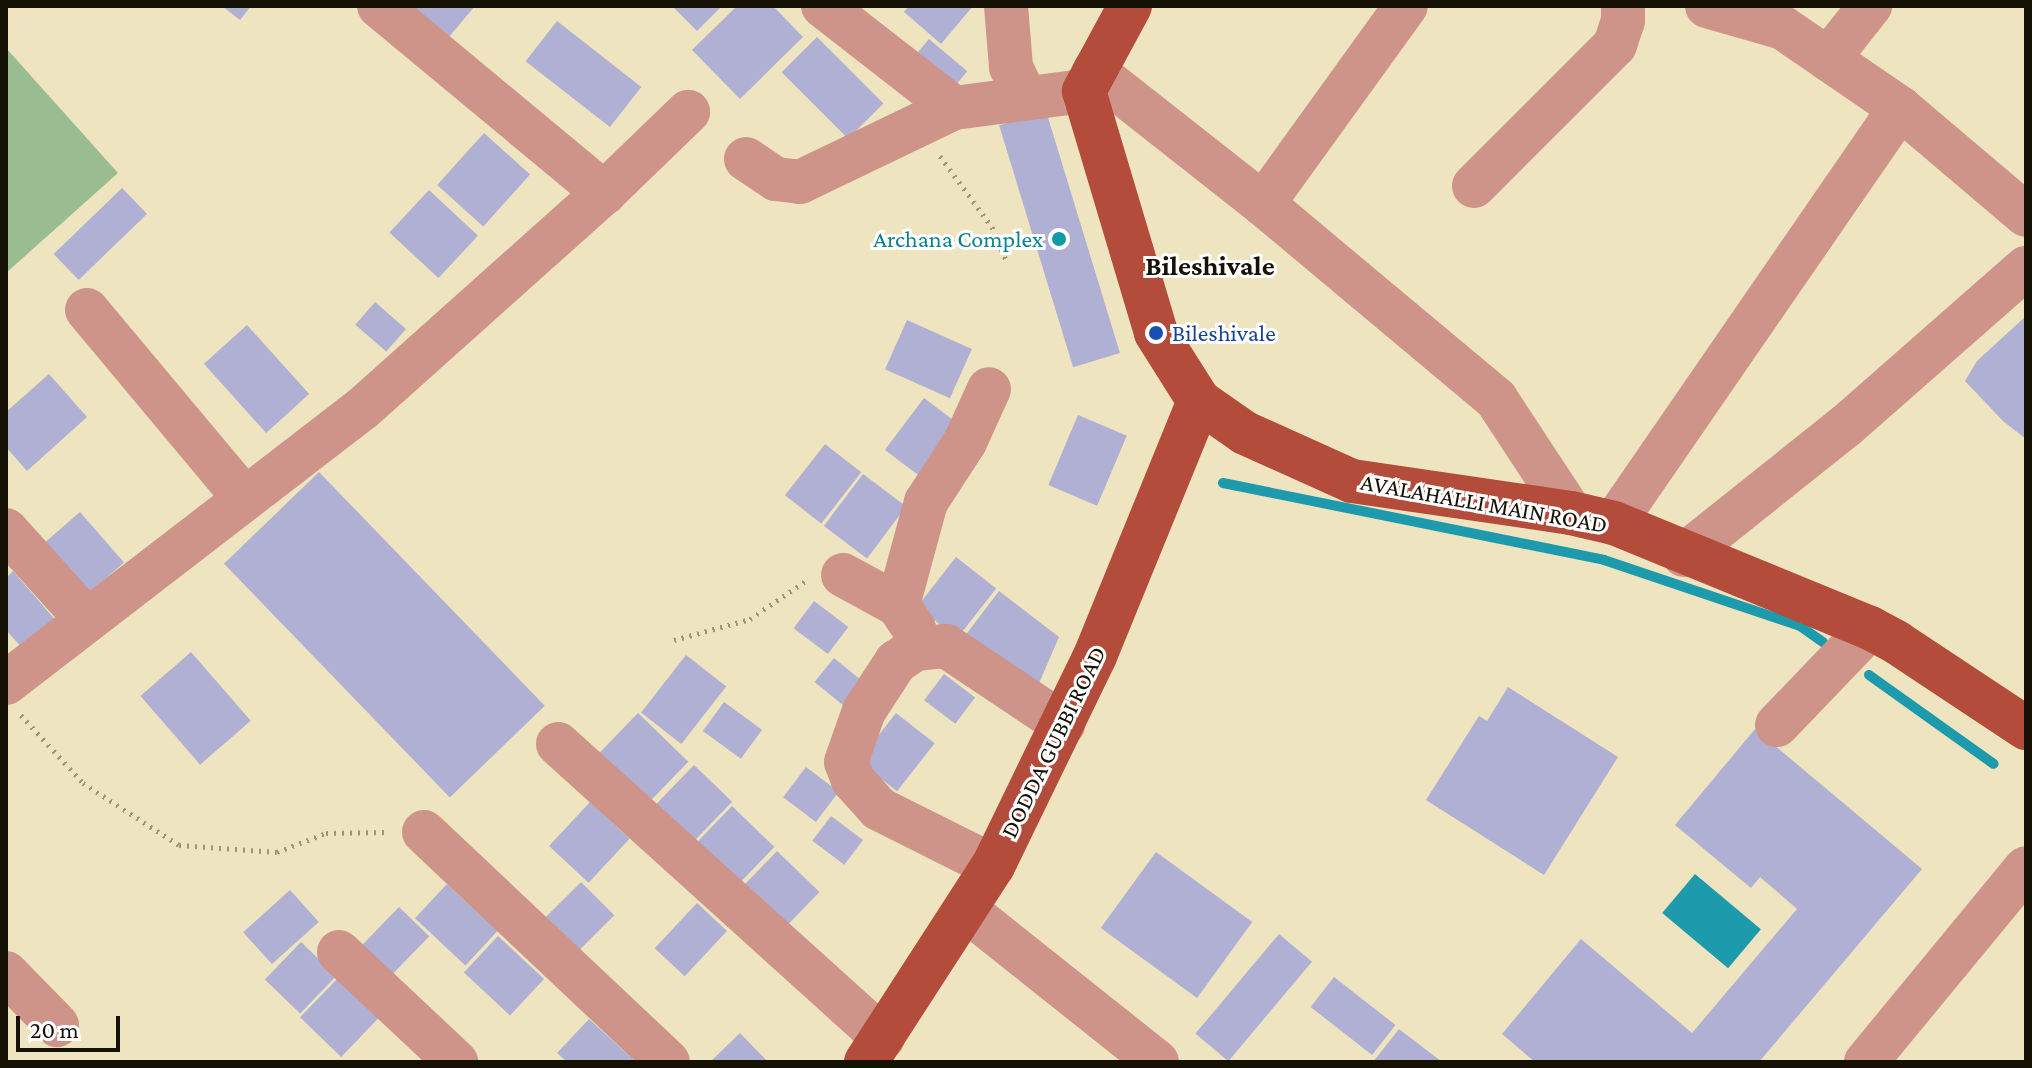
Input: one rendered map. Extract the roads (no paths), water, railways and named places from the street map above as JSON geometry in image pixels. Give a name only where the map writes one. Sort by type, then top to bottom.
[{"type":"main road","points":[[1089,81],[1130,6]]},
{"type":"main road","name":"AVALAHALLI MAIN ROAD","points":[[1089,81],[1156,333],[1199,401],[1245,433],[1352,481],[1571,513],[1614,523],[1684,555],[1870,628],[2026,728]]},
{"type":"main road","name":"DODDA GUBBI ROAD","points":[[874,1050],[993,866],[1095,656],[1199,401]]},
{"type":"street","points":[[379,6],[604,193]]},
{"type":"street","points":[[823,6],[936,117]]},
{"type":"street","points":[[1006,6],[1011,67],[1026,99]]},
{"type":"street","points":[[1263,204],[1406,6]]},
{"type":"street","points":[[1474,186],[1615,45],[1623,21],[1623,6]]},
{"type":"street","points":[[1828,59],[1870,6]]},
{"type":"street","points":[[1730,9],[1783,28],[1900,108],[2026,215]]},
{"type":"street","points":[[746,159],[776,179],[800,182],[936,117],[1026,99],[1089,81],[1263,204],[1496,399],[1571,513]]},
{"type":"street","points":[[1614,523],[1900,108]]},
{"type":"street","points":[[11,696],[87,620],[362,409],[604,193],[688,112]]},
{"type":"street","points":[[1684,555],[1847,425],[2026,268]]},
{"type":"street","points":[[87,310],[245,499]]},
{"type":"street","points":[[898,605],[926,502],[965,442],[989,389]]},
{"type":"street","points":[[6,530],[87,620]]},
{"type":"street","points":[[843,575],[898,605],[926,648]]},
{"type":"street","points":[[1777,725],[1870,628]]},
{"type":"street","points":[[993,866],[879,809],[853,780],[846,762],[848,747],[864,711],[896,662],[915,649],[946,646],[1063,724]]},
{"type":"street","points":[[558,744],[874,1050]]},
{"type":"street","points":[[424,832],[668,1062]]},
{"type":"street","points":[[1866,1062],[2026,868]]},
{"type":"street","points":[[966,910],[1157,1062]]},
{"type":"street","points":[[339,952],[456,1062]]},
{"type":"street","points":[[6,973],[57,1025]]},
{"type":"water","points":[[1695,874],[1761,929],[1728,968],[1662,913]]},
{"type":"waterway","points":[[1223,483],[1604,560],[1800,626],[1823,642]]},
{"type":"waterway","points":[[1869,675],[1994,764]]},
{"type":"place","name":"Archana Complex","points":[[1059,239]]},
{"type":"place","name":"Bileshivale","points":[[1156,333]]},
{"type":"district","name":"Bileshivale","points":[[1210,266]]}]
